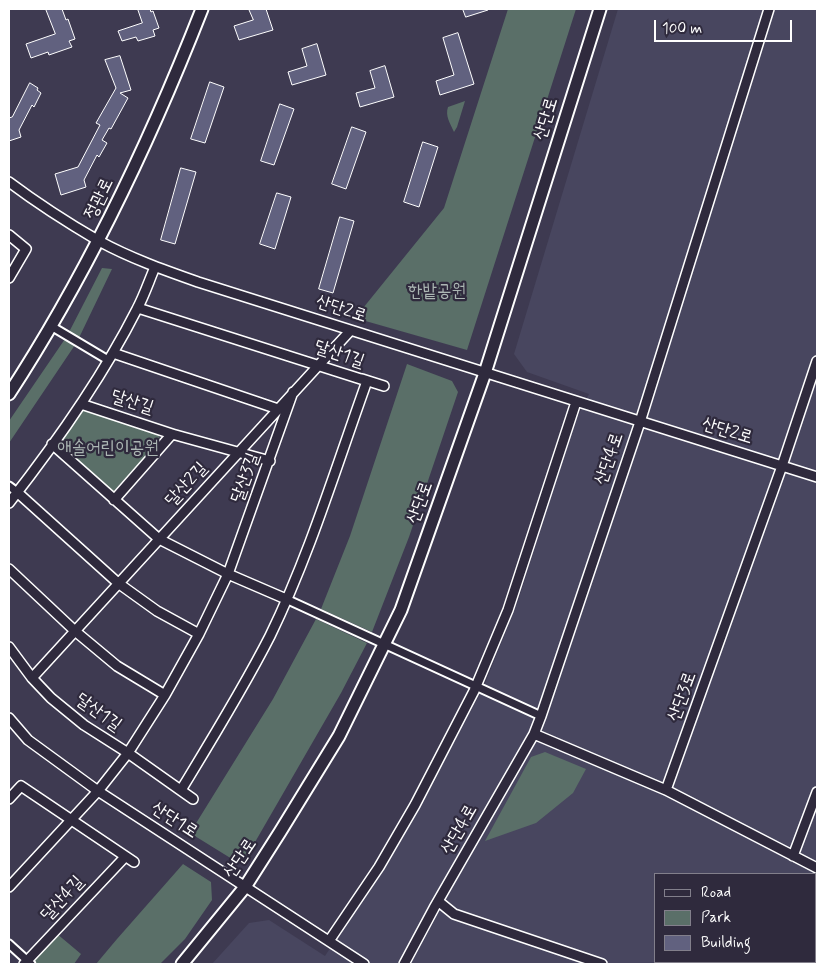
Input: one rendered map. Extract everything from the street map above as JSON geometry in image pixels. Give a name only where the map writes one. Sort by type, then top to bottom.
[{"type":"street","name":"정관로","points":[[9,394],[51,326],[99,241],[146,143],[202,9]]},
{"type":"street","name":"산단로","points":[[182,964],[244,887],[280,832],[339,736],[402,610],[485,374],[600,9]]},
{"type":"street","name":"산단4로","points":[[408,962],[438,901],[534,734],[541,716],[640,422],[769,9]]},
{"type":"street","name":"산단2로","points":[[9,182],[99,241],[155,267],[485,374],[817,477]]},
{"type":"street","points":[[9,235],[26,249],[9,278]]},
{"type":"street","name":"달산길","points":[[9,503],[81,404],[138,308],[155,267]]},
{"type":"street","name":"달산1길","points":[[138,308],[367,381],[308,550],[270,635],[232,707],[181,790]]},
{"type":"street","points":[[51,326],[110,357],[198,382],[278,409]]},
{"type":"street","name":"달산2길","points":[[32,678],[350,331]]},
{"type":"street","points":[[782,466],[817,361]]},
{"type":"street","points":[[357,378],[384,386]]},
{"type":"street","name":"달산3길","points":[[71,820],[98,791],[128,753],[165,695],[199,634],[228,574],[270,462],[293,392]]},
{"type":"street","points":[[329,941],[380,867],[474,691],[508,610],[576,402]]},
{"type":"street","name":"달산길","points":[[81,404],[172,434]]},
{"type":"street","points":[[114,500],[172,434]]},
{"type":"street","name":"달산2길","points":[[172,434],[238,452]]},
{"type":"street","points":[[52,444],[159,539],[191,557],[541,716]]},
{"type":"street","points":[[238,452],[270,462]]},
{"type":"street","name":"산단3로","points":[[666,790],[782,466]]},
{"type":"street","points":[[9,486],[118,583],[157,611],[199,634]]},
{"type":"street","points":[[9,570],[75,631],[117,666],[165,695]]},
{"type":"street","name":"달산1길","points":[[9,647],[32,678],[51,698],[84,725],[128,753],[193,799]]},
{"type":"street","name":"산단1로","points":[[9,718],[28,740],[98,791],[364,964]]},
{"type":"street","points":[[534,734],[666,790],[817,868]]},
{"type":"street","points":[[9,799],[21,786],[134,862]]},
{"type":"street","points":[[793,856],[817,792]]},
{"type":"street","points":[[9,886],[71,820]]},
{"type":"street","name":"달산4길","points":[[27,963],[126,857]]},
{"type":"street","points":[[438,901],[454,914],[602,964]]},
{"type":"street","points":[[9,944],[27,963]]},
{"type":"shaded area","points":[[618,9],[817,9],[817,964],[212,964],[249,923],[269,920],[325,956],[388,860],[484,686],[518,601],[574,424],[589,394],[527,372],[514,354]]},
{"type":"green space","name":"한밭공원","points":[[508,9],[576,9],[467,350],[355,318],[444,208]]},
{"type":"green space","points":[[465,101],[454,132],[448,116],[448,107]]},
{"type":"green space","points":[[102,268],[112,269],[77,342],[9,443],[9,421],[67,336]]},
{"type":"green space","points":[[407,364],[452,381],[458,392],[409,537],[372,632],[321,609],[350,536]]},
{"type":"green space","name":"애솔어린이공원","points":[[82,408],[158,432],[160,441],[111,494],[59,447],[66,430]]},
{"type":"green space","points":[[316,619],[367,643],[341,693],[247,856],[232,859],[190,833],[273,699]]},
{"type":"green space","points":[[545,752],[586,769],[573,793],[536,823],[485,841],[531,757]]},
{"type":"green space","points":[[183,864],[211,882],[212,900],[185,939],[160,964],[96,964],[117,939]]},
{"type":"green space","points":[[56,933],[81,954],[74,964],[36,964],[30,958]]},
{"type":"building","points":[[46,9],[62,9],[66,20],[68,19],[75,39],[69,41],[72,47],[49,55],[48,52],[31,58],[26,44],[55,34]]},
{"type":"building","points":[[138,9],[150,9],[151,12],[153,11],[159,28],[153,30],[155,36],[138,41],[136,37],[122,41],[118,31],[142,23]]},
{"type":"building","points":[[249,9],[266,9],[273,30],[239,40],[234,26],[253,20]]},
{"type":"building","points":[[463,9],[488,9],[488,10],[466,17]]},
{"type":"building","points":[[458,33],[474,84],[440,95],[436,81],[454,75],[443,38]]},
{"type":"building","points":[[317,44],[326,75],[292,85],[288,72],[307,66],[302,49]]},
{"type":"building","points":[[120,56],[131,90],[120,93],[128,98],[111,129],[109,128],[102,140],[107,143],[99,157],[97,155],[84,180],[86,187],[61,195],[55,174],[78,167],[100,125],[96,123],[116,88],[105,60]]},
{"type":"building","points":[[385,66],[394,97],[360,107],[356,93],[375,88],[370,71]]},
{"type":"building","points":[[210,82],[224,87],[205,143],[191,139]]},
{"type":"building","points":[[30,83],[38,88],[37,90],[41,93],[34,107],[32,105],[19,130],[21,137],[9,141],[9,118],[12,117]]},
{"type":"building","points":[[280,104],[294,109],[274,165],[261,161]]},
{"type":"building","points":[[352,127],[366,132],[346,189],[332,184]]},
{"type":"building","points":[[423,142],[438,147],[419,207],[404,202]]},
{"type":"building","points":[[181,168],[196,172],[175,244],[161,240]]},
{"type":"building","points":[[277,193],[291,197],[275,249],[260,244]]},
{"type":"building","points":[[340,217],[354,221],[333,293],[319,289]]}]
